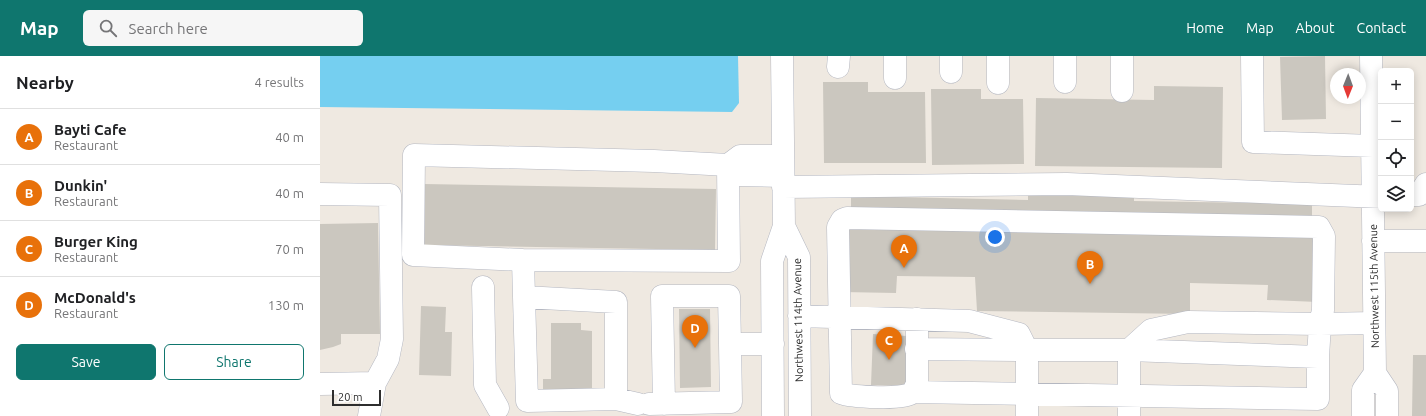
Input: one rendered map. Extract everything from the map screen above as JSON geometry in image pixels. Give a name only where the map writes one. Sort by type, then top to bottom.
[{"type":"street","name":"Northwest 114th Avenue","points":[[774,416],[772,261],[784,226],[782,56]]},
{"type":"street","points":[[894,78],[895,56]]},
{"type":"street","points":[[998,56],[998,83]]},
{"type":"street","points":[[1065,56],[1065,82]]},
{"type":"street","points":[[1122,56],[1122,91]]},
{"type":"street","points":[[1252,56],[1253,142],[1373,146]]},
{"type":"street","name":"Northwest 115th Avenue","points":[[1371,56],[1373,146],[1377,197],[1373,241],[1375,373]]},
{"type":"street","points":[[728,165],[729,262],[524,260],[413,255],[414,155],[654,161],[728,165],[740,175],[783,173],[1377,197]]},
{"type":"street","points":[[320,194],[390,195],[392,339],[388,359],[375,383],[369,416]]},
{"type":"street","points":[[855,218],[1319,227],[1324,236],[1323,310],[1320,324],[1318,356],[1318,399],[1129,406],[1027,394],[913,392],[908,395],[893,397],[845,395],[841,393],[839,316],[838,226],[842,220],[855,218]]},
{"type":"street","name":"Northwest 114th Avenue","points":[[784,226],[799,257],[800,416]]},
{"type":"street","points":[[1373,241],[1426,241]]},
{"type":"street","points":[[524,260],[527,401]]},
{"type":"street","points":[[483,287],[484,385],[498,412],[527,401],[616,399],[638,410],[664,404],[731,402],[729,296],[662,296],[664,404]]},
{"type":"street","points":[[524,297],[616,302],[616,399]]},
{"type":"street","points":[[799,316],[969,321],[1019,334],[1027,350],[1027,416]]},
{"type":"street","points":[[913,392],[917,384],[917,319]]},
{"type":"street","points":[[1129,406],[1129,350],[1151,330],[1188,322],[1320,324],[1374,323]]},
{"type":"street","points":[[730,344],[773,344]]},
{"type":"street","points":[[916,349],[1129,350],[1318,356]]},
{"type":"street","points":[[1363,416],[1363,390],[1375,373],[1387,391],[1387,416]]},
{"type":"street","points":[[320,384],[375,383]]},
{"type":"water","points":[[320,56],[738,56],[739,103],[732,112],[320,107]]},
{"type":"building","points":[[1325,56],[1326,119],[1282,120],[1280,57]]},
{"type":"building","points":[[823,82],[868,82],[868,92],[925,92],[926,163],[824,163]]},
{"type":"building","points":[[1154,86],[1223,87],[1222,168],[1035,166],[1036,98],[1154,100]]},
{"type":"building","points":[[931,89],[981,89],[981,99],[1023,99],[1024,164],[932,165]]},
{"type":"building","points":[[424,184],[716,189],[715,250],[423,245]]},
{"type":"building","points":[[1028,192],[1134,195],[1134,201],[1312,204],[1312,230],[1319,235],[1318,302],[1267,300],[1268,285],[1190,283],[1190,314],[977,311],[975,277],[897,276],[896,293],[842,292],[844,225],[851,225],[851,196],[1028,200]]},
{"type":"building","points":[[378,223],[380,334],[341,334],[341,344],[320,350],[320,224]]},
{"type":"building","points":[[421,306],[446,307],[445,332],[452,332],[451,376],[419,375]]},
{"type":"building","points":[[679,309],[710,309],[711,387],[680,388]]},
{"type":"building","points":[[551,323],[581,323],[581,330],[592,331],[592,392],[543,392],[543,379],[551,379]]},
{"type":"building","points":[[873,334],[907,336],[906,386],[871,385]]},
{"type":"building","points":[[1413,355],[1426,355],[1426,416],[1412,416]]},
{"type":"place","name":"Bayti Cafe","points":[[904,268]]},
{"type":"place","name":"Dunkin'","points":[[1090,284]]},
{"type":"place","name":"McDonald's","points":[[695,348]]},
{"type":"place","name":"Burger King","points":[[889,360]]}]
